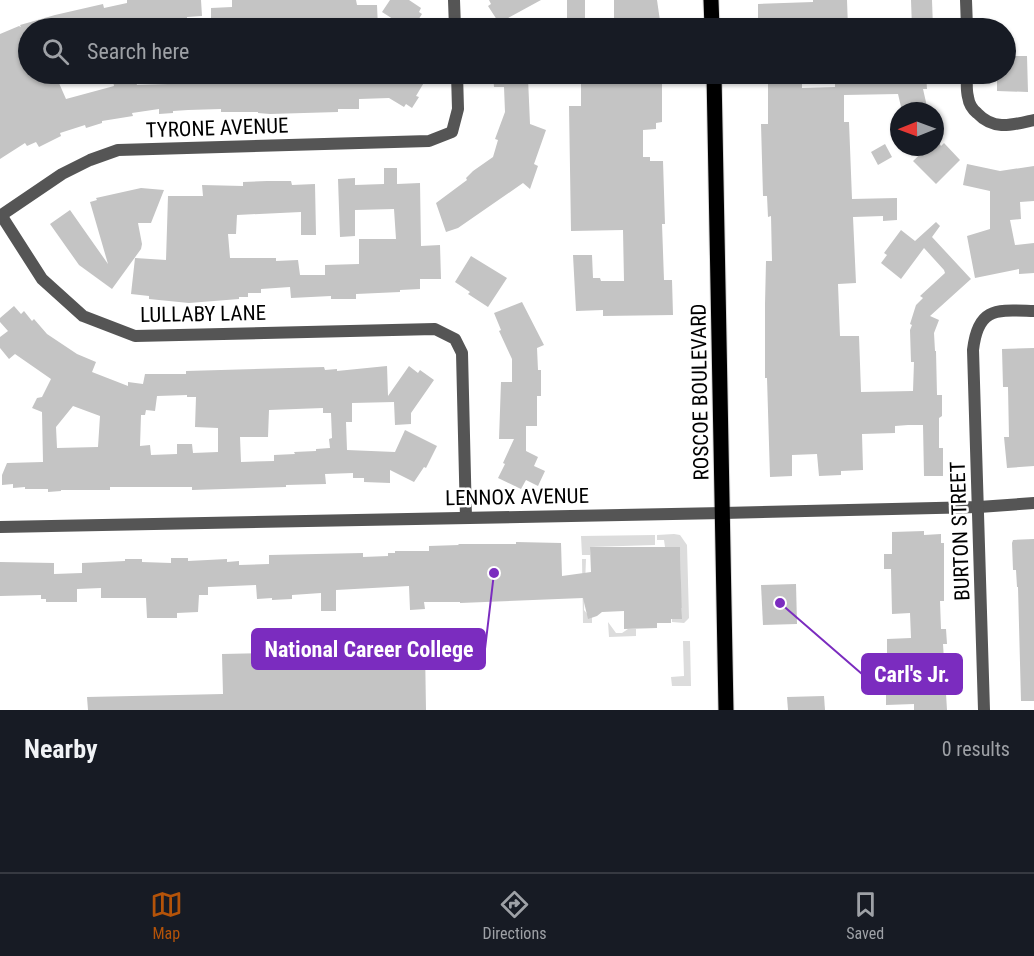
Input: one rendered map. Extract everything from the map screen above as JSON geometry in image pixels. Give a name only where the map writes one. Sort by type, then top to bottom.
[{"type":"main road","points":[[711,0],[712,18]]},
{"type":"main road","name":"ROSCOE BOULEVARD","points":[[714,84],[726,710]]},
{"type":"street","points":[[454,0],[455,18]]},
{"type":"street","points":[[966,0],[967,18]]},
{"type":"street","name":"TYRONE AVENUE","points":[[0,216],[62,174],[90,160],[118,150],[429,141],[452,132],[458,109],[457,84]]},
{"type":"street","points":[[967,84],[972,109],[983,120],[995,126],[1034,120]]},
{"type":"street","name":"LULLABY LANE","points":[[0,216],[42,279],[83,316],[135,336],[435,329],[455,339],[462,353],[466,518]]},
{"type":"street","name":"BURTON STREET","points":[[984,710],[973,350],[975,332],[984,318],[998,310],[1034,311]]},
{"type":"street","name":"LENNOX AVENUE","points":[[0,526],[723,513],[979,507],[1034,503]]},
{"type":"shaded area","points":[[655,535],[655,545],[590,547],[590,555],[582,555],[581,536]]},
{"type":"shaded area","points":[[657,535],[680,535],[687,545],[689,618],[684,623],[672,622],[672,619],[682,619],[682,608],[679,608],[681,597],[680,547],[665,547],[664,540],[657,540]]},
{"type":"shaded area","points":[[582,559],[586,559],[584,610],[592,617],[592,623],[583,623]]},
{"type":"shaded area","points":[[608,622],[616,633],[636,629],[636,636],[609,637]]},
{"type":"shaded area","points":[[683,641],[690,641],[691,686],[672,686],[671,677],[684,676]]},
{"type":"building","points":[[127,0],[201,0],[202,16],[187,18],[44,18],[103,4],[104,8],[127,3]]},
{"type":"building","points":[[232,0],[356,0],[357,5],[377,5],[378,18],[211,18],[211,8],[232,7]]},
{"type":"building","points":[[390,0],[409,0],[421,8],[419,12],[422,14],[419,18],[391,18],[382,12]]},
{"type":"building","points":[[489,0],[541,0],[508,18],[496,18],[488,6],[491,4]]},
{"type":"building","points":[[567,0],[585,0],[585,18],[567,18]]},
{"type":"building","points":[[614,0],[657,0],[660,18],[614,18]]},
{"type":"building","points":[[813,0],[847,0],[848,18],[758,18],[758,4],[813,2]]},
{"type":"building","points":[[911,0],[932,0],[933,18],[912,18]]},
{"type":"building","points":[[18,26],[18,84],[59,84],[66,99],[114,86],[114,84],[423,84],[412,108],[406,104],[404,107],[389,98],[359,99],[359,109],[338,109],[338,112],[270,114],[221,112],[221,109],[173,111],[173,113],[159,114],[159,109],[132,113],[133,116],[102,121],[102,123],[86,128],[85,125],[60,133],[61,136],[39,147],[36,142],[27,146],[25,143],[0,159],[0,34]]},
{"type":"building","points":[[1016,56],[1027,56],[1028,92],[997,91],[997,84],[1016,84]]},
{"type":"building","points":[[494,84],[528,84],[530,124],[546,130],[534,164],[538,166],[530,189],[523,183],[458,228],[446,232],[436,203],[493,157],[498,140],[495,139],[505,112],[504,87],[494,87]]},
{"type":"building","points":[[581,84],[662,84],[662,122],[656,123],[656,129],[643,130],[643,157],[650,157],[650,161],[663,161],[664,280],[672,280],[673,315],[603,316],[603,310],[576,311],[573,255],[592,255],[593,278],[600,278],[601,281],[624,281],[623,230],[571,231],[569,106],[581,106]]},
{"type":"building","points":[[768,84],[802,84],[802,88],[835,87],[835,84],[927,84],[927,89],[923,89],[926,102],[900,102],[898,94],[844,95],[844,122],[849,122],[852,199],[897,198],[897,220],[883,221],[883,216],[853,217],[856,283],[838,284],[840,336],[859,336],[861,392],[913,391],[914,362],[911,362],[910,330],[912,325],[910,324],[916,305],[923,298],[920,296],[945,273],[924,248],[901,279],[881,263],[887,255],[884,253],[901,230],[915,241],[936,222],[940,226],[932,237],[971,279],[930,316],[939,320],[934,333],[937,395],[942,395],[939,448],[943,448],[943,476],[924,476],[923,425],[908,425],[895,426],[895,433],[862,434],[863,470],[841,471],[841,475],[819,476],[817,454],[792,455],[792,476],[770,477],[767,378],[765,378],[765,304],[766,261],[772,261],[771,216],[768,217],[767,196],[763,196],[761,124],[768,124]]},
{"type":"building","points":[[944,143],[960,160],[936,184],[913,161],[918,156],[944,156]]},
{"type":"building","points":[[885,144],[892,157],[878,165],[871,152]]},
{"type":"building","points":[[967,164],[1000,171],[1034,166],[1034,201],[1020,202],[1021,219],[1010,220],[1015,245],[1034,243],[1034,273],[1019,274],[1019,269],[975,278],[967,236],[990,229],[990,191],[963,185]]},
{"type":"building","points":[[384,168],[397,168],[397,184],[420,183],[421,246],[440,245],[441,279],[420,279],[420,289],[356,294],[356,299],[331,299],[331,296],[291,298],[290,287],[261,289],[261,293],[248,293],[248,297],[239,297],[239,299],[189,303],[149,299],[149,296],[131,294],[135,258],[166,260],[168,196],[203,196],[202,185],[243,186],[243,182],[267,181],[291,181],[292,185],[315,184],[316,235],[301,235],[301,212],[237,215],[236,234],[228,234],[230,258],[298,260],[300,275],[325,275],[325,265],[359,264],[359,239],[396,239],[394,209],[355,210],[355,236],[340,237],[338,179],[355,178],[355,185],[384,184]]},
{"type":"building","points":[[141,188],[164,190],[151,223],[138,223],[141,249],[112,289],[79,265],[50,224],[70,210],[108,264],[90,202],[97,200],[96,198]]},
{"type":"building","points":[[471,256],[507,278],[488,307],[455,282]]},
{"type":"building","points":[[522,302],[544,345],[537,348],[538,370],[541,370],[541,396],[537,396],[537,426],[526,426],[526,451],[538,457],[534,466],[545,471],[538,486],[526,480],[521,489],[498,478],[514,439],[499,439],[501,382],[512,382],[512,359],[499,331],[501,330],[494,313]]},
{"type":"building","points":[[14,306],[21,314],[24,311],[47,334],[77,354],[96,362],[92,372],[128,386],[128,382],[143,384],[145,374],[324,367],[325,370],[337,369],[337,371],[387,366],[388,396],[409,366],[418,373],[420,370],[434,380],[411,413],[411,424],[395,425],[394,402],[352,403],[352,422],[346,422],[347,450],[395,452],[405,430],[437,446],[426,468],[424,467],[414,482],[390,470],[390,483],[364,482],[364,478],[353,478],[353,473],[325,474],[326,484],[286,485],[286,487],[192,490],[192,487],[110,487],[110,490],[48,492],[48,489],[13,488],[13,484],[2,485],[2,475],[7,463],[43,462],[42,412],[32,408],[37,398],[42,397],[51,379],[15,354],[9,359],[0,348],[0,337],[8,331],[0,322],[0,318]],"holes":[[[187,395],[187,397],[196,397],[195,427],[218,428],[218,452],[193,453],[192,444],[177,444],[177,454],[151,455],[150,445],[140,446],[141,415],[145,415],[146,410],[155,411],[157,396]],[[73,406],[100,416],[98,447],[57,448],[56,427]],[[323,408],[323,413],[331,413],[330,448],[274,455],[274,461],[241,462],[240,437],[268,437],[269,410]]]},
{"type":"building","points":[[1034,348],[1034,466],[1007,468],[1004,437],[1009,437],[1008,387],[1003,387],[1002,349]]},
{"type":"building","points":[[924,531],[924,535],[941,534],[941,543],[944,543],[944,601],[940,601],[941,629],[946,629],[947,644],[943,644],[947,710],[914,710],[914,704],[886,705],[886,688],[918,688],[917,658],[887,659],[887,639],[911,638],[910,613],[892,614],[891,569],[884,569],[884,554],[892,554],[892,532]]},
{"type":"building","points":[[1034,539],[1034,701],[1021,701],[1018,587],[1016,570],[1013,570],[1012,543],[1013,540]]},
{"type":"building","points":[[516,542],[561,543],[562,576],[591,572],[590,547],[680,547],[682,619],[671,619],[671,623],[657,623],[657,628],[624,629],[624,611],[602,612],[588,619],[583,598],[460,603],[424,602],[425,609],[410,610],[409,586],[336,590],[336,611],[321,611],[321,593],[292,595],[292,599],[272,600],[272,598],[257,599],[256,585],[208,587],[208,595],[199,595],[198,612],[177,613],[177,618],[147,618],[146,598],[101,598],[101,588],[77,589],[77,602],[46,602],[46,599],[41,599],[41,595],[0,596],[0,562],[54,563],[54,574],[82,573],[82,563],[125,561],[125,559],[171,563],[171,558],[188,558],[188,561],[227,559],[227,562],[239,561],[239,565],[269,564],[269,555],[363,553],[363,557],[388,556],[388,553],[395,553],[395,551],[429,551],[429,546],[516,544]]},
{"type":"building","points":[[796,584],[797,624],[763,625],[761,585]]},
{"type":"building","points":[[425,649],[426,710],[88,710],[87,697],[223,694],[222,654]]},
{"type":"building","points":[[824,696],[825,710],[788,710],[787,697]]},
{"type":"place","name":"National Career College","points":[[494,573]]},
{"type":"place","name":"Carl's Jr.","points":[[780,603]]}]
